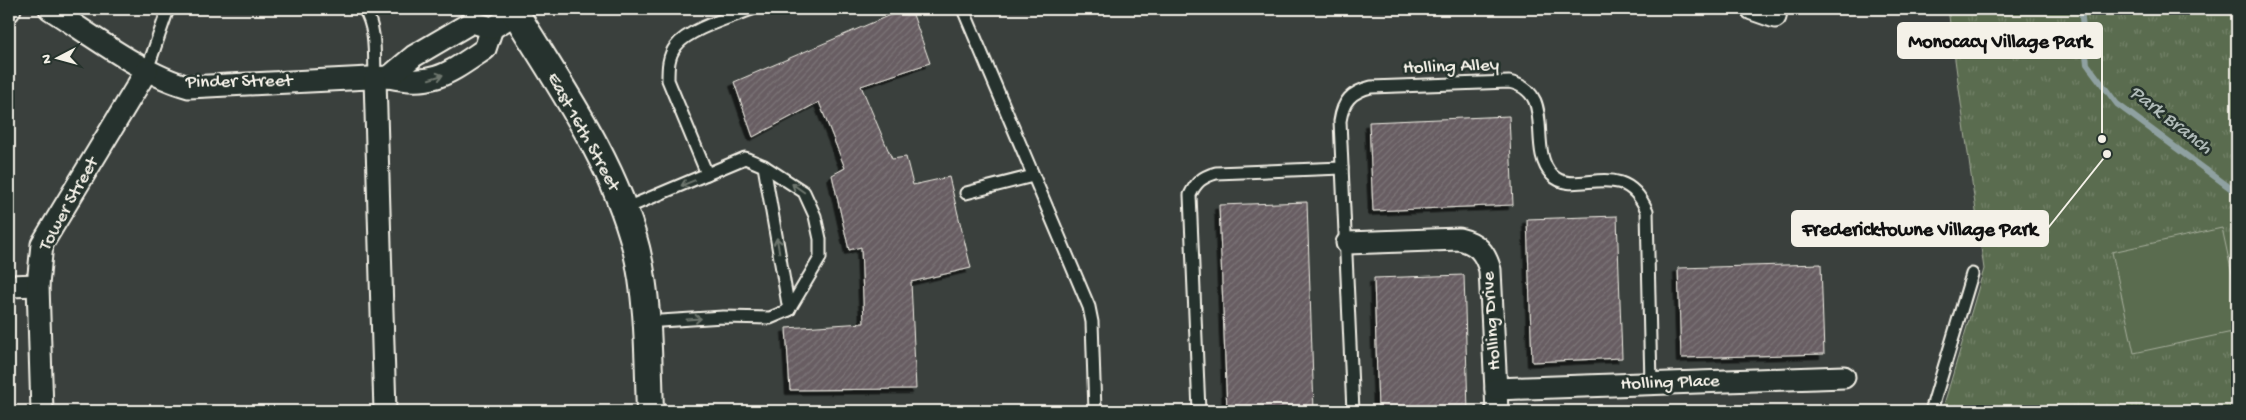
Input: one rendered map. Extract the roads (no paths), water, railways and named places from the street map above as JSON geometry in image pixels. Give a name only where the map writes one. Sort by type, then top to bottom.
[{"type":"street","name":"Pinder Street","points":[[50,9],[147,70],[171,81],[189,86],[382,78],[410,82],[438,78],[485,49],[492,28]]},
{"type":"street","points":[[1752,9],[1775,17],[1776,9]]},
{"type":"street","points":[[385,411],[382,78],[414,56],[472,22],[492,28],[514,12]]},
{"type":"street","name":"East 16th Street","points":[[514,12],[596,147],[624,209],[636,249],[646,322],[650,411]]},
{"type":"street","name":"Tower Street","points":[[42,411],[38,285],[42,244],[147,70]]},
{"type":"street","name":"Holling Drive","points":[[1347,243],[1459,238],[1479,247],[1486,257],[1490,270],[1497,411]]},
{"type":"street","points":[[9,286],[38,285]]},
{"type":"street","name":"Holling Place","points":[[1496,389],[1844,377]]},
{"type":"lane","points":[[147,70],[168,9]]},
{"type":"lane","points":[[364,9],[370,18],[382,78]]},
{"type":"lane","points":[[707,174],[668,80],[668,64],[675,47],[686,36],[752,9]]},
{"type":"lane","points":[[963,9],[1089,308],[1092,322],[1095,411]]},
{"type":"lane","name":"Holling Alley","points":[[1353,411],[1347,243],[1340,121],[1342,106],[1356,90],[1371,87],[1509,82],[1519,84],[1530,91],[1536,102],[1539,117],[1541,153],[1546,168],[1554,177],[1567,182],[1617,180],[1633,189],[1647,211],[1651,384]]},
{"type":"lane","points":[[624,209],[745,158],[764,166],[804,192],[815,216],[820,238],[820,258],[789,310],[770,318],[723,317],[646,322]]},
{"type":"lane","points":[[764,166],[789,310]]},
{"type":"lane","points":[[1199,411],[1190,195],[1196,183],[1204,176],[1216,173],[1342,168]]},
{"type":"lane","points":[[966,194],[1034,176]]},
{"type":"lane","points":[[1932,411],[1972,274]]},
{"type":"waterway","name":"Park Branch","points":[[2081,9],[2087,64],[2117,104],[2237,193]]},
{"type":"place","name":"Monocacy Village Park","points":[[2102,139]]},
{"type":"place","name":"Fredericktowne Village Park","points":[[2107,154]]}]
